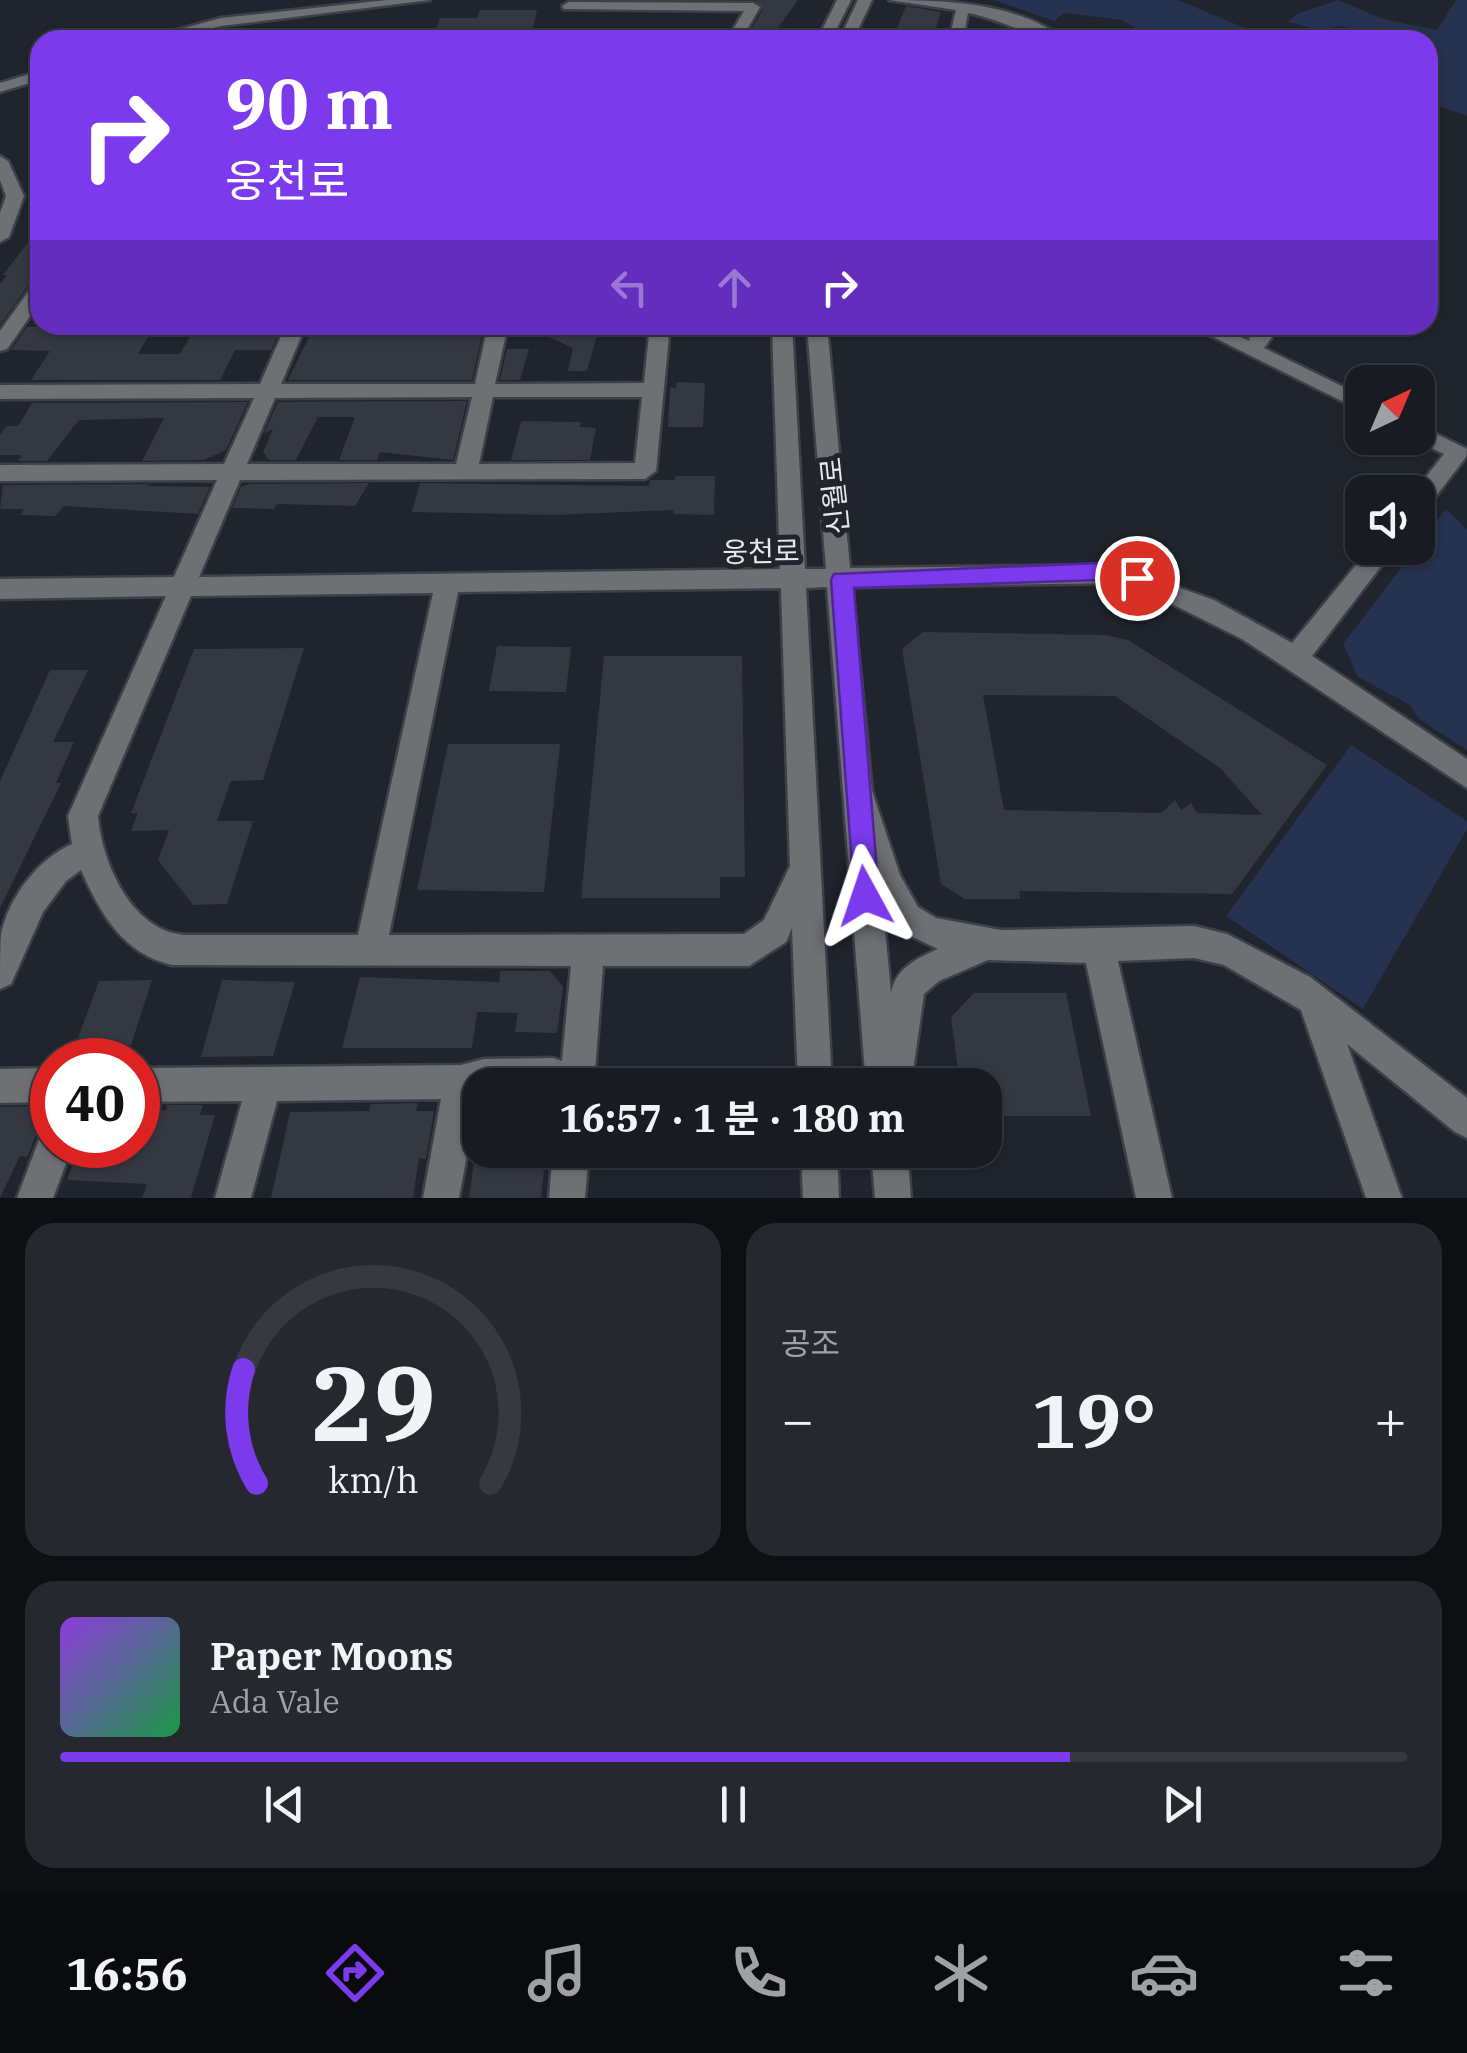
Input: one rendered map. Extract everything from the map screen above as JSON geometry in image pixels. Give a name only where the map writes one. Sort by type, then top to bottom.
[{"type":"street","points":[[188,30],[221,22],[423,0]]},
{"type":"street","points":[[829,30],[844,0]]},
{"type":"street","points":[[851,30],[865,0]]},
{"type":"street","points":[[910,1],[963,7],[1021,21],[1039,30]]},
{"type":"street","points":[[564,30],[570,3],[753,7],[740,30]]},
{"type":"street","points":[[958,30],[963,7]]},
{"type":"street","points":[[0,88],[30,78]]},
{"type":"street","points":[[0,161],[15,196],[0,237]]},
{"type":"street","points":[[0,344],[9,319],[30,299]]},
{"type":"street","points":[[292,335],[83,816],[88,852],[98,875],[149,942],[162,948],[370,951],[750,950],[775,931],[804,870]]},
{"type":"street","points":[[466,471],[496,335]]},
{"type":"street","points":[[0,473],[646,470],[659,335]]},
{"type":"street","name":"신월로","points":[[783,335],[814,1068]]},
{"type":"street","name":"신월로","points":[[819,335],[842,580],[854,782],[881,1068]]},
{"type":"street","points":[[1222,335],[1345,395]]},
{"type":"street","points":[[1254,349],[1259,335]]},
{"type":"street","points":[[0,392],[654,390]]},
{"type":"street","points":[[1435,440],[1458,452],[1435,481]]},
{"type":"street","points":[[1294,660],[1369,565]]},
{"type":"street","name":"웅천로","points":[[0,589],[1116,574],[1187,598],[1294,660],[1467,775]]},
{"type":"street","points":[[370,951],[447,584]]},
{"type":"street","points":[[854,782],[897,905],[906,918],[938,935],[984,945],[1194,942],[1218,946],[1278,977],[1467,1120]]},
{"type":"street","points":[[0,973],[46,878],[70,858],[88,852]]},
{"type":"street","points":[[897,1068],[910,986],[928,970],[984,945]]},
{"type":"street","points":[[1098,945],[1154,1198]]},
{"type":"street","points":[[567,1068],[588,950]]},
{"type":"street","points":[[1315,1003],[1384,1198]]},
{"type":"street","points":[[160,1085],[461,1082],[441,1198]]},
{"type":"street","points":[[233,1198],[264,1084]]},
{"type":"street","points":[[0,1086],[30,1086]]},
{"type":"street","points":[[35,1198],[46,1168]]},
{"type":"street","points":[[568,1198],[570,1168]]},
{"type":"street","points":[[819,1168],[821,1198]]},
{"type":"street","points":[[890,1168],[893,1198]]},
{"type":"shaded area","points":[[994,0],[1178,0],[1250,30],[1139,30],[1122,20],[1064,13],[1054,21]]},
{"type":"shaded area","points":[[1338,0],[1383,19],[1437,30],[1361,30],[1340,26],[1320,30],[1288,22],[1297,14]]},
{"type":"shaded area","points":[[1456,0],[1467,0],[1467,116],[1438,106],[1437,30]]},
{"type":"shaded area","points":[[1446,509],[1467,529],[1467,750],[1419,719],[1410,705],[1358,677],[1343,644],[1403,565],[1435,565],[1435,523]]},
{"type":"shaded area","points":[[1351,745],[1467,821],[1467,829],[1363,1009],[1226,916]]},
{"type":"building","points":[[755,0],[798,0],[776,30],[751,30],[763,9]]},
{"type":"building","points":[[906,6],[941,12],[935,30],[896,30]]},
{"type":"building","points":[[480,10],[537,10],[532,30],[436,30],[440,18],[477,18]]},
{"type":"building","points":[[30,240],[30,283],[0,325],[0,284],[7,275],[3,275]]},
{"type":"building","points":[[30,327],[30,335],[149,335],[138,354],[180,354],[191,335],[278,335],[271,350],[235,350],[220,380],[31,380],[50,351],[11,350]]},
{"type":"building","points":[[310,335],[482,335],[472,380],[288,380]]},
{"type":"building","points":[[544,335],[597,335],[587,371],[568,371],[573,348]]},
{"type":"building","points":[[507,349],[529,349],[520,380],[500,380]]},
{"type":"building","points":[[677,382],[705,383],[703,427],[668,427],[670,387],[676,388]]},
{"type":"building","points":[[467,401],[453,460],[380,452],[377,460],[339,460],[355,417],[318,417],[296,460],[269,460],[263,452],[273,429],[264,433],[278,402]]},
{"type":"building","points":[[248,402],[226,450],[204,460],[142,461],[164,418],[79,420],[47,461],[18,461],[22,455],[0,455],[0,435],[6,426],[18,426],[32,403]]},
{"type":"building","points":[[521,421],[581,422],[580,427],[596,428],[590,460],[511,460]]},
{"type":"building","points":[[675,476],[715,476],[714,515],[673,514],[673,510],[554,515],[412,512],[420,483],[649,486],[650,480],[675,480]]},
{"type":"building","points":[[369,483],[355,506],[277,504],[274,509],[232,508],[241,487],[249,484]]},
{"type":"building","points":[[152,484],[147,486],[210,487],[198,514],[64,506],[55,516],[20,515],[24,509],[0,509],[3,485]]},
{"type":"building","points":[[923,632],[1105,635],[1128,640],[1327,765],[1232,894],[1019,891],[1020,899],[965,899],[941,884],[902,649]],"holes":[[[983,695],[1115,696],[1220,768],[1262,815],[1197,813],[1191,803],[1181,810],[1175,800],[1161,813],[1004,810]]]},
{"type":"building","points":[[497,646],[571,647],[566,692],[489,691]]},
{"type":"building","points":[[304,648],[263,780],[231,781],[217,821],[253,821],[227,904],[193,905],[158,860],[169,830],[131,831],[138,813],[131,813],[194,649]]},
{"type":"building","points":[[604,656],[742,656],[745,877],[720,877],[720,898],[581,898]]},
{"type":"building","points":[[50,670],[88,670],[53,742],[74,742],[56,783],[61,783],[0,908],[0,781]]},
{"type":"building","points":[[448,744],[560,744],[544,892],[417,890]]},
{"type":"building","points":[[500,971],[550,971],[563,987],[557,1033],[515,1032],[518,1013],[477,1012],[472,1048],[342,1048],[360,977],[499,982]]},
{"type":"building","points":[[152,980],[133,1038],[78,1038],[99,981]]},
{"type":"building","points":[[222,980],[295,982],[273,1056],[201,1057]]},
{"type":"building","points":[[974,993],[1066,993],[1091,1116],[1002,1116],[1002,1068],[958,1068],[951,1017]]},
{"type":"building","points":[[418,1103],[416,1111],[434,1111],[426,1159],[419,1158],[413,1198],[271,1198],[290,1112],[369,1111],[371,1104]]},
{"type":"building","points":[[167,1105],[203,1105],[200,1115],[215,1115],[191,1198],[142,1198],[147,1184],[67,1180],[72,1168],[160,1168],[160,1110],[166,1110]]},
{"type":"building","points":[[30,1106],[30,1150],[27,1157],[20,1156],[0,1198],[0,1107]]},
{"type":"building","points":[[473,1168],[544,1168],[541,1198],[469,1198]]},
{"type":"route","points":[[865,896],[842,580],[1099,572],[1137,578]]}]
